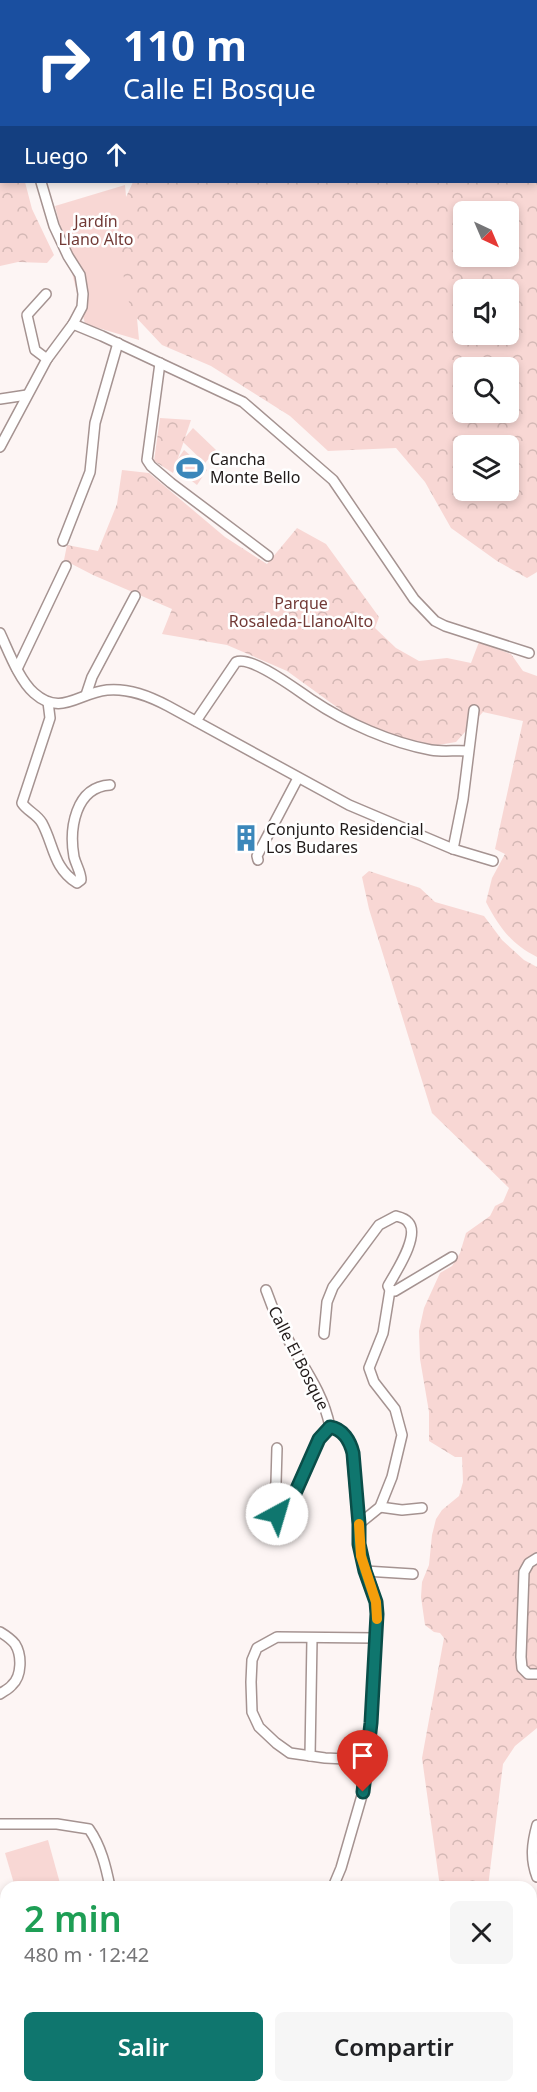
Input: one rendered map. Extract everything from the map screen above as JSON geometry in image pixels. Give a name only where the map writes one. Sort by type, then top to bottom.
[{"type":"street","points":[[0,447],[47,359],[73,324],[82,307],[83,294],[80,275],[54,226],[41,183]]},
{"type":"street","points":[[46,294],[27,315],[34,350],[47,359]]},
{"type":"street","points":[[73,324],[243,402],[333,480],[414,599],[435,621],[529,653]]},
{"type":"street","points":[[63,542],[90,472],[95,423],[118,343]]},
{"type":"street","points":[[160,363],[147,460],[171,483],[268,556]]},
{"type":"street","points":[[0,399],[27,395]]},
{"type":"street","points":[[17,669],[66,566]]},
{"type":"street","points":[[86,695],[92,677],[135,596]]},
{"type":"street","points":[[0,633],[17,669],[33,692],[48,702],[63,704]]},
{"type":"street","points":[[4,643],[12,647],[28,648]]},
{"type":"street","points":[[196,721],[240,660],[281,679],[315,702],[359,725],[401,743],[434,750],[468,751]]},
{"type":"street","points":[[92,677],[106,690]]},
{"type":"street","points":[[110,785],[93,788],[83,798],[77,812],[72,831],[75,860],[81,875],[81,880],[77,883],[62,871],[41,822],[22,803],[50,718],[63,704],[106,690],[141,694],[196,721],[359,810],[453,849],[493,861]]},
{"type":"street","points":[[48,702],[50,718]]},
{"type":"street","points":[[453,849],[463,799],[474,710]]},
{"type":"street","points":[[258,860],[257,856],[298,778]]},
{"type":"street","points":[[324,1334],[327,1302],[333,1287],[379,1225],[396,1216],[408,1220],[412,1229],[406,1253],[388,1286],[390,1290],[383,1333],[369,1368],[374,1382],[395,1409],[402,1435],[392,1477],[380,1506],[359,1524]]},
{"type":"street","points":[[390,1290],[395,1291],[452,1257]]},
{"type":"street","name":"Calle El Bosque","points":[[266,1290],[293,1348],[318,1389],[327,1411],[330,1427]]},
{"type":"street","name":"Calle El Bosque","points":[[277,1448],[276,1483],[269,1505],[277,1514],[288,1509],[319,1439],[330,1427]]},
{"type":"street","name":"Calle El Bosque","points":[[330,1427],[337,1428],[351,1444],[359,1544],[365,1571],[376,1602],[376,1638],[363,1792],[336,1881]]},
{"type":"street","points":[[380,1506],[402,1510],[422,1508]]},
{"type":"street","points":[[537,1558],[529,1563],[524,1572],[521,1657],[522,1668],[528,1674],[537,1674]]},
{"type":"street","points":[[365,1571],[413,1574]]},
{"type":"street","points":[[0,1632],[12,1641],[17,1648],[20,1660],[14,1684],[0,1694]]},
{"type":"street","points":[[367,1760],[290,1753],[276,1743],[259,1727],[252,1712],[252,1660],[257,1648],[277,1637],[376,1638]]},
{"type":"street","points":[[310,1756],[312,1639]]},
{"type":"street","points":[[0,1824],[57,1824],[89,1829],[95,1838],[109,1881]]},
{"type":"street","points":[[537,1825],[532,1851],[533,1867],[537,1877]]},
{"type":"green space","points":[[0,183],[25,183],[32,209],[54,255],[47,263],[18,262],[0,266]]},
{"type":"green space","points":[[133,183],[537,183],[537,572],[527,578],[497,561],[451,528],[425,482],[396,448],[328,451],[290,416],[211,366],[162,345],[131,312],[113,225]]},
{"type":"green space","name":"Jardín Llano Alto","points":[[125,185],[139,340],[85,324],[55,206]]},
{"type":"green space","points":[[160,418],[191,420],[173,473],[154,461]]},
{"type":"green space","points":[[193,428],[216,450],[205,463],[182,441]]},
{"type":"green space","name":"Cancha Monte Bello","points":[[184,450],[207,470],[197,485],[173,466]]},
{"type":"green space","name":"Parque Rosaleda-LlanoAlto","points":[[122,470],[149,473],[225,537],[267,564],[297,528],[326,544],[379,617],[375,628],[396,648],[419,661],[447,658],[471,663],[479,642],[511,654],[523,671],[537,676],[537,957],[507,934],[486,902],[492,878],[505,854],[495,849],[523,721],[483,712],[456,742],[438,745],[406,741],[356,721],[287,671],[227,645],[162,634],[172,609],[64,560],[67,545],[98,551],[117,504]]},
{"type":"green space","points":[[369,871],[420,888],[435,902],[484,916],[502,940],[524,960],[537,967],[537,1728],[515,1746],[503,1764],[489,1881],[439,1881],[422,1758],[444,1638],[440,1633],[434,1632],[425,1625],[421,1597],[422,1582],[429,1565],[436,1519],[442,1510],[459,1496],[463,1482],[462,1457],[455,1457],[429,1441],[429,1412],[420,1359],[419,1331],[424,1308],[440,1273],[452,1266],[460,1253],[466,1233],[490,1216],[495,1206],[503,1202],[509,1188],[432,1113],[369,909],[362,877]]},
{"type":"green space","points":[[48,1840],[59,1881],[13,1881],[5,1853]]},
{"type":"slow traffic","points":[[359,1524],[361,1556],[373,1590],[377,1619]]},
{"type":"place","name":"Cancha Monte Bello","points":[[190,468]]},
{"type":"place","name":"Conjunto Residencial Los Budares","points":[[246,838]]},
{"type":"route","points":[[277,1514],[288,1509],[319,1439],[330,1427],[337,1428],[351,1444],[353,1453],[359,1544],[368,1581],[373,1590],[377,1614],[371,1723],[363,1792]]}]
